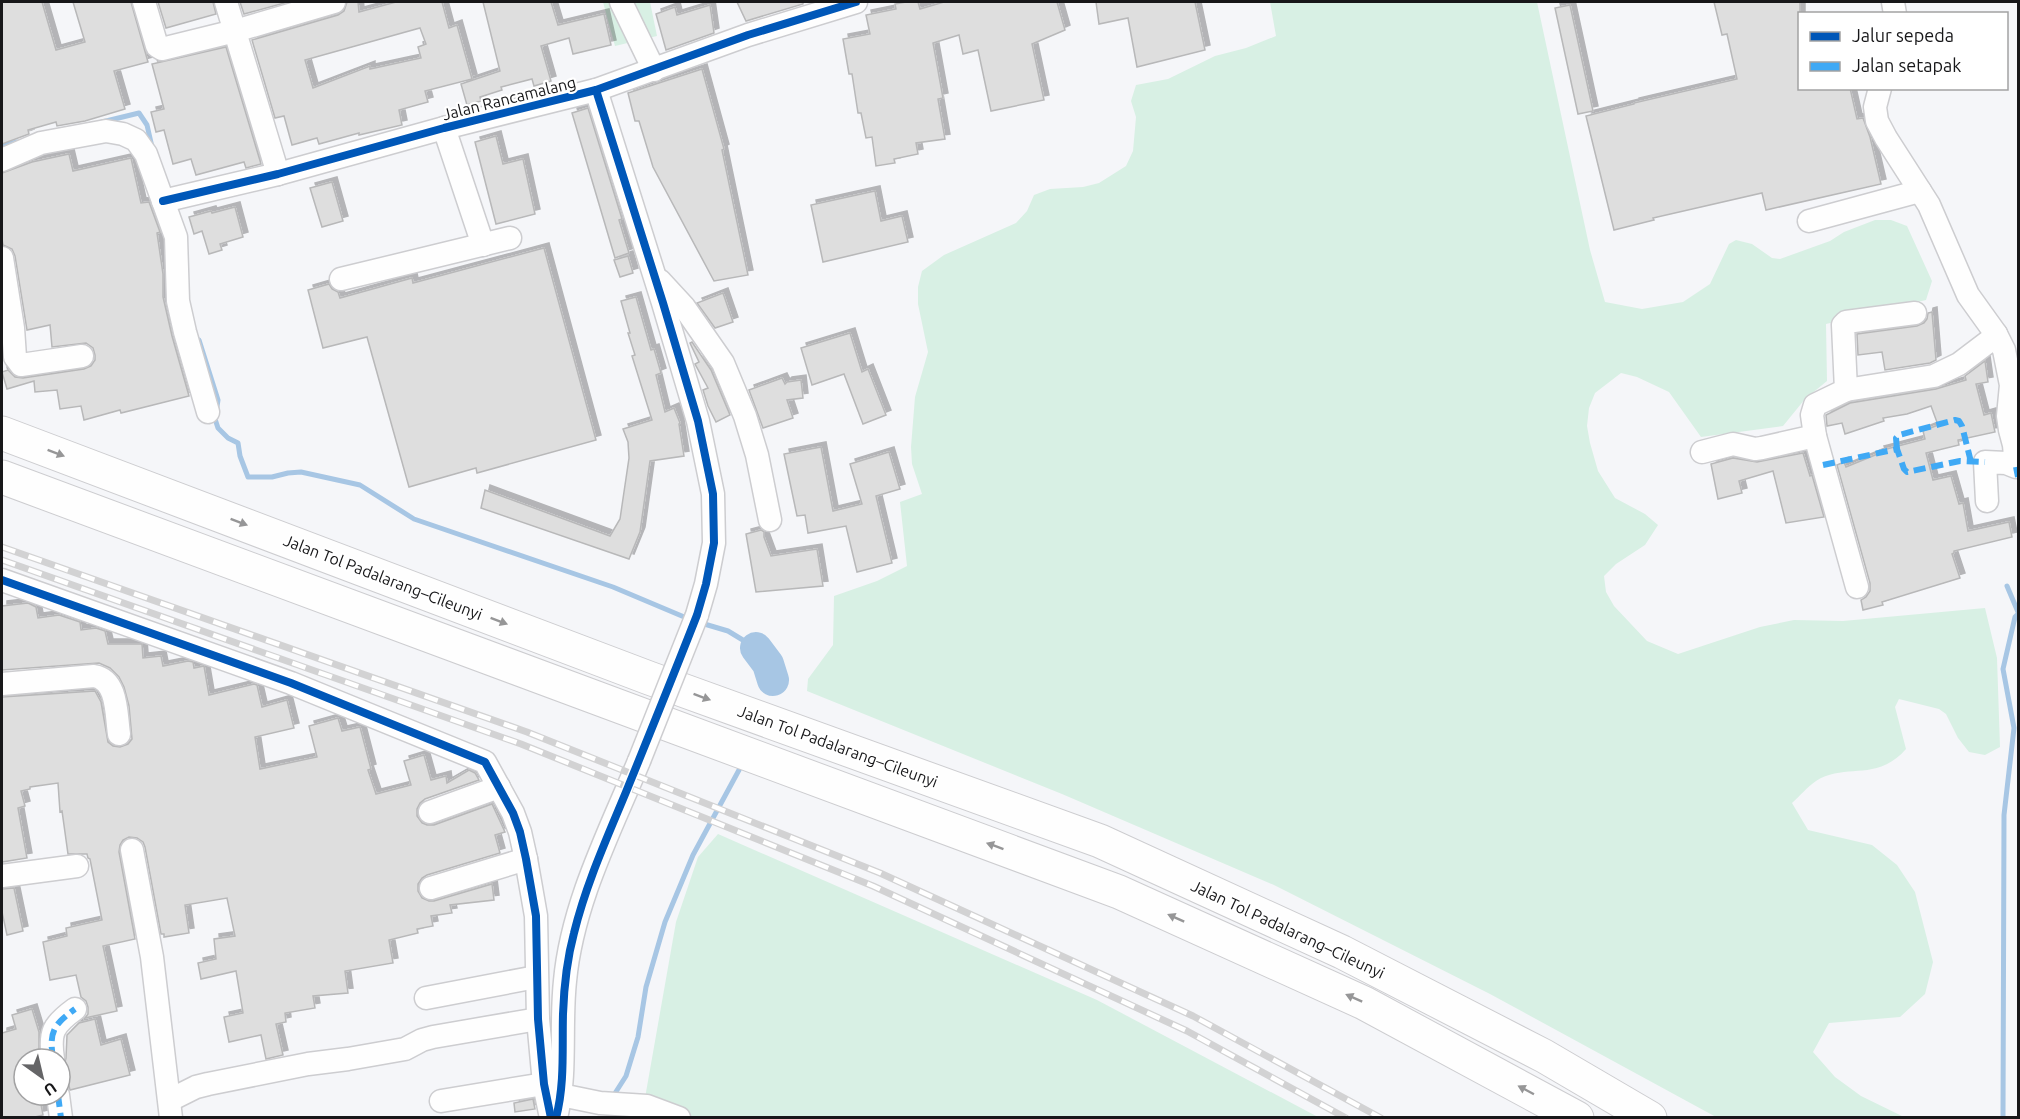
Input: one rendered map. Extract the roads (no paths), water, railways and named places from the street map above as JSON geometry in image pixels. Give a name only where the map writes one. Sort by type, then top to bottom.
[{"type":"highway","name":"Jalan Tol Padalarang–Cileunyi","points":[[2,433],[649,678],[1100,841],[1342,952],[1544,1056],[1650,1118]]},
{"type":"highway","points":[[2,477],[1119,892],[1364,1002],[1577,1118]]},
{"type":"street","points":[[144,2],[159,49],[235,31],[334,2]]},
{"type":"street","points":[[226,2],[278,174]]},
{"type":"street","points":[[621,2],[654,70]]},
{"type":"street","name":"Jalan Rancamalang","points":[[171,198],[278,174],[444,128],[596,90],[748,35],[856,2]]},
{"type":"street","points":[[551,1118],[553,1090],[564,1058],[565,980],[574,933],[605,841],[698,615],[714,543],[713,494],[698,421],[596,90]]},
{"type":"street","points":[[1879,90],[1875,107],[1877,121],[1940,226],[1968,296],[2004,350],[2014,401],[2008,416],[2014,445],[2009,467],[1985,462],[1987,501]]},
{"type":"street","points":[[444,128],[483,245]]},
{"type":"street","points":[[2,160],[41,143],[106,131],[123,134],[136,140],[171,198],[177,237],[178,301],[208,412]]},
{"type":"street","points":[[1809,221],[1920,191]]},
{"type":"street","points":[[341,279],[510,238]]},
{"type":"street","points":[[2,258],[7,329],[15,357],[21,365],[82,356]]},
{"type":"street","points":[[654,274],[684,307],[723,363],[745,416],[757,455],[770,520]]},
{"type":"street","points":[[1846,390],[1843,325],[1846,322],[1915,313]]},
{"type":"street","points":[[1857,587],[1815,436],[1812,415],[1815,405],[1846,390],[1934,376],[1948,370],[1994,336]]},
{"type":"street","points":[[1702,452],[1733,444],[1755,449],[1815,436]]},
{"type":"street","points":[[2,580],[291,683],[485,762],[513,813],[526,859],[536,916],[538,1019],[553,1090],[556,1118]]},
{"type":"street","points":[[2,684],[102,677],[112,690],[119,734]]},
{"type":"street","points":[[430,812],[499,787]]},
{"type":"street","points":[[132,850],[152,957],[171,1109]]},
{"type":"street","points":[[431,888],[526,859]]},
{"type":"street","points":[[2,876],[77,866]]},
{"type":"street","points":[[426,998],[537,976]]},
{"type":"street","points":[[52,1047],[53,1031],[60,1020],[75,1009]]},
{"type":"street","points":[[171,1109],[196,1088],[223,1081],[308,1064],[396,1051],[433,1038],[538,1019]]},
{"type":"street","points":[[446,1106],[553,1090],[600,1102],[647,1106],[679,1118]]},
{"type":"waterway","points":[[102,122],[139,113],[147,125],[152,147]]},
{"type":"waterway","points":[[2,146],[17,142]]},
{"type":"waterway","points":[[199,340],[218,400],[215,419],[218,428],[228,438],[238,443],[248,477],[272,477],[301,472],[360,485],[414,519],[613,587],[689,619]]},
{"type":"waterway","points":[[2007,586],[2018,612]]},
{"type":"waterway","points":[[2003,1118],[2004,815],[2014,728],[2003,669],[2015,617],[2018,614]]},
{"type":"waterway","points":[[701,623],[728,631],[756,648]]},
{"type":"waterway","points":[[756,648],[768,664],[773,680]]},
{"type":"waterway","points":[[612,1098],[626,1076],[638,1037],[646,987],[665,922],[693,855],[739,770]]},
{"type":"railway","points":[[2,547],[527,732],[880,873],[1193,1016],[1381,1118]]},
{"type":"railway","points":[[2,560],[521,744],[873,886],[1187,1031],[1346,1118]]}]
